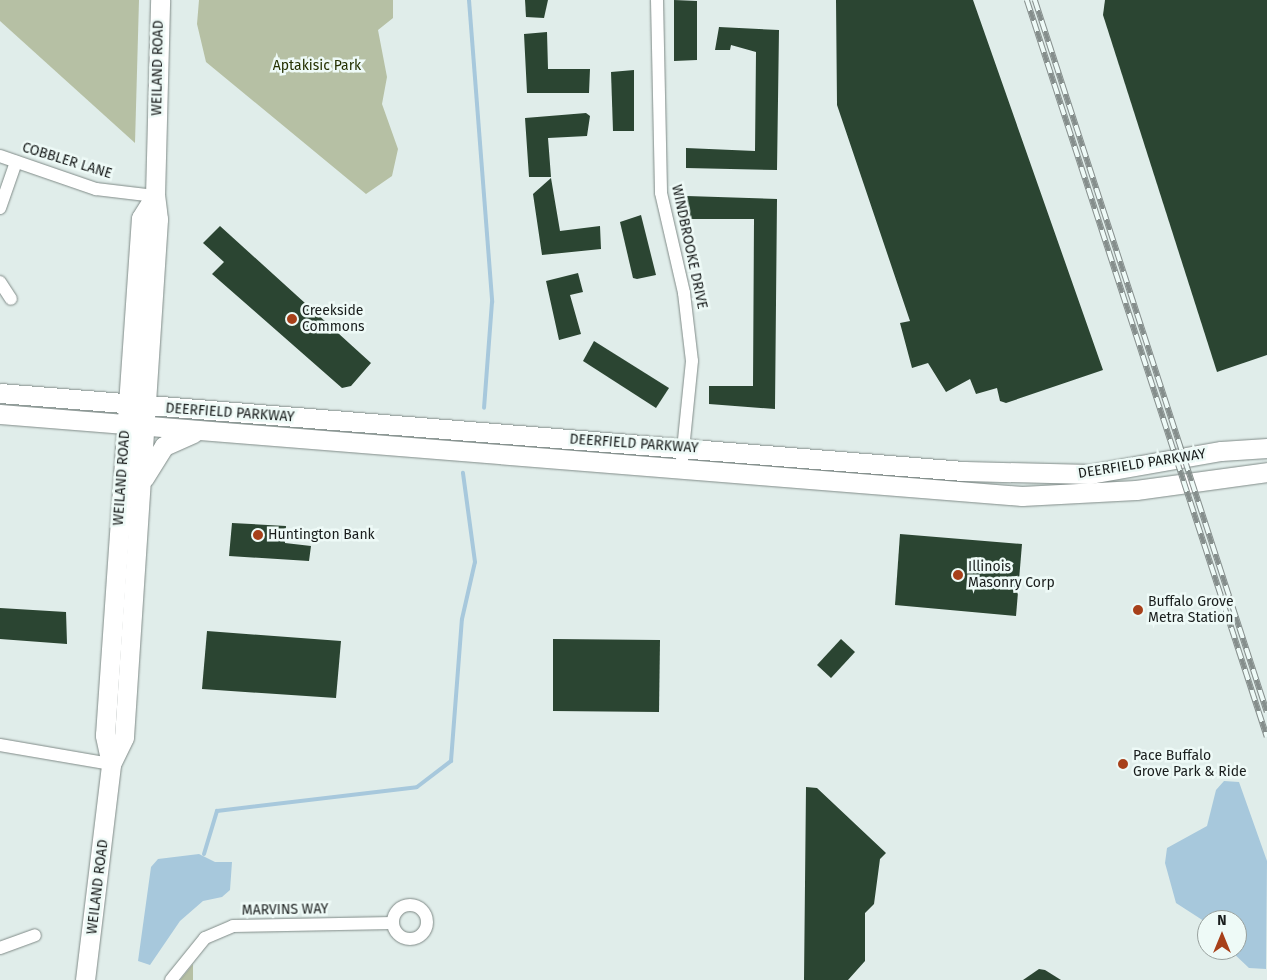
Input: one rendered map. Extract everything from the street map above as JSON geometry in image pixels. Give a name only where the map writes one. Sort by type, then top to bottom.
[{"type":"main road","name":"WEILAND ROAD","points":[[111,764],[105,735],[136,415],[158,219],[155,196],[160,0]]},
{"type":"main road","name":"DEERFIELD PARKWAY","points":[[0,393],[136,415],[203,431],[1022,496],[1136,490],[1267,472]]},
{"type":"main road","name":"DEERFIELD PARKWAY","points":[[0,414],[136,415],[685,448],[1059,476],[1267,448]]},
{"type":"main road","name":"WEILAND ROAD","points":[[85,980],[111,764],[124,736],[141,486],[136,415]]},
{"type":"main road","points":[[141,486],[164,446],[203,431]]},
{"type":"street","name":"WINDBROOKE DRIVE","points":[[656,0],[661,192],[691,331],[685,448],[681,469]]},
{"type":"street","name":"COBBLER LANE","points":[[0,156],[96,189],[155,196]]},
{"type":"street","points":[[0,208],[16,162]]},
{"type":"street","points":[[0,282],[11,299]]},
{"type":"street","points":[[0,745],[111,764]]},
{"type":"street","name":"MARVINS WAY","points":[[171,980],[205,938],[233,926],[393,923]]},
{"type":"street","points":[[0,948],[35,936]]},
{"type":"green space","points":[[0,0],[139,0],[135,143],[0,21]]},
{"type":"green space","name":"Aptakisic Park","points":[[199,0],[393,0],[393,18],[378,30],[387,77],[382,104],[398,149],[392,176],[366,194],[206,62],[197,24]]},
{"type":"green space","points":[[193,964],[193,980],[180,980]]},
{"type":"water","points":[[1224,781],[1239,782],[1267,861],[1266,969],[1249,968],[1241,960],[1247,960],[1247,910],[1197,910],[1197,917],[1176,903],[1165,863],[1167,848],[1207,826],[1216,790]]},
{"type":"water","points":[[199,854],[215,862],[232,862],[230,890],[222,897],[203,901],[180,921],[150,965],[138,961],[151,867],[158,859]]},
{"type":"building","points":[[525,0],[548,0],[544,18],[526,17]]},
{"type":"building","points":[[674,0],[697,1],[697,60],[674,61]]},
{"type":"building","points":[[836,0],[973,0],[1103,370],[1006,403],[1000,401],[997,388],[976,394],[970,379],[946,392],[928,363],[912,368],[900,323],[910,321],[837,105]]},
{"type":"building","points":[[1105,0],[1267,0],[1267,355],[1217,372],[1103,15]]},
{"type":"building","points":[[719,27],[779,30],[777,170],[686,168],[686,148],[755,151],[756,52],[731,45],[730,50],[715,50]]},
{"type":"building","points":[[547,32],[548,69],[590,69],[589,93],[527,93],[524,34]]},
{"type":"building","points":[[634,70],[634,131],[613,131],[611,72]]},
{"type":"building","points":[[586,113],[590,116],[587,136],[548,138],[551,177],[529,177],[525,118]]},
{"type":"building","points":[[551,178],[560,231],[600,226],[601,249],[542,255],[533,194]]},
{"type":"building","points":[[687,196],[777,199],[775,409],[709,404],[709,386],[753,386],[754,219],[685,219]]},
{"type":"building","points":[[641,215],[656,275],[637,279],[633,278],[620,222]]},
{"type":"building","name":"Creekside Commons","points":[[220,226],[371,363],[351,386],[342,388],[212,274],[224,262],[203,243]]},
{"type":"building","points":[[578,273],[583,292],[570,295],[581,334],[559,340],[546,281]]},
{"type":"building","points":[[594,341],[669,388],[656,408],[583,361]]},
{"type":"building","name":"Huntington Bank","points":[[232,523],[286,526],[285,543],[311,546],[309,561],[229,556]]},
{"type":"building","name":"Illinois Masonry Corp","points":[[900,534],[1022,544],[1016,616],[895,605]]},
{"type":"building","points":[[0,608],[66,612],[67,644],[0,639]]},
{"type":"building","points":[[207,631],[341,641],[336,698],[202,689]]},
{"type":"building","points":[[553,639],[660,640],[659,712],[553,711]]},
{"type":"building","points":[[841,639],[855,652],[831,678],[817,665]]},
{"type":"building","points":[[806,787],[817,788],[886,853],[880,859],[874,904],[865,913],[865,961],[848,980],[804,980]]},
{"type":"building","points":[[1039,969],[1045,970],[1061,980],[1023,980]]},
{"type":"waterway","points":[[469,0],[492,302],[484,408]]},
{"type":"waterway","points":[[204,854],[217,811],[417,787],[451,761],[462,619],[475,562],[463,473]]},
{"type":"railway","points":[[1027,0],[1267,737]]},
{"type":"railway","points":[[1035,0],[1267,712]]},
{"type":"place","name":"Creekside Commons","points":[[292,319]]},
{"type":"place","name":"Huntington Bank","points":[[258,535]]},
{"type":"place","name":"Illinois Masonry Corp","points":[[958,575]]},
{"type":"place","name":"Buffalo Grove Metra Station","points":[[1138,610]]},
{"type":"place","name":"Pace Buffalo Grove Park & Ride","points":[[1123,764]]}]
